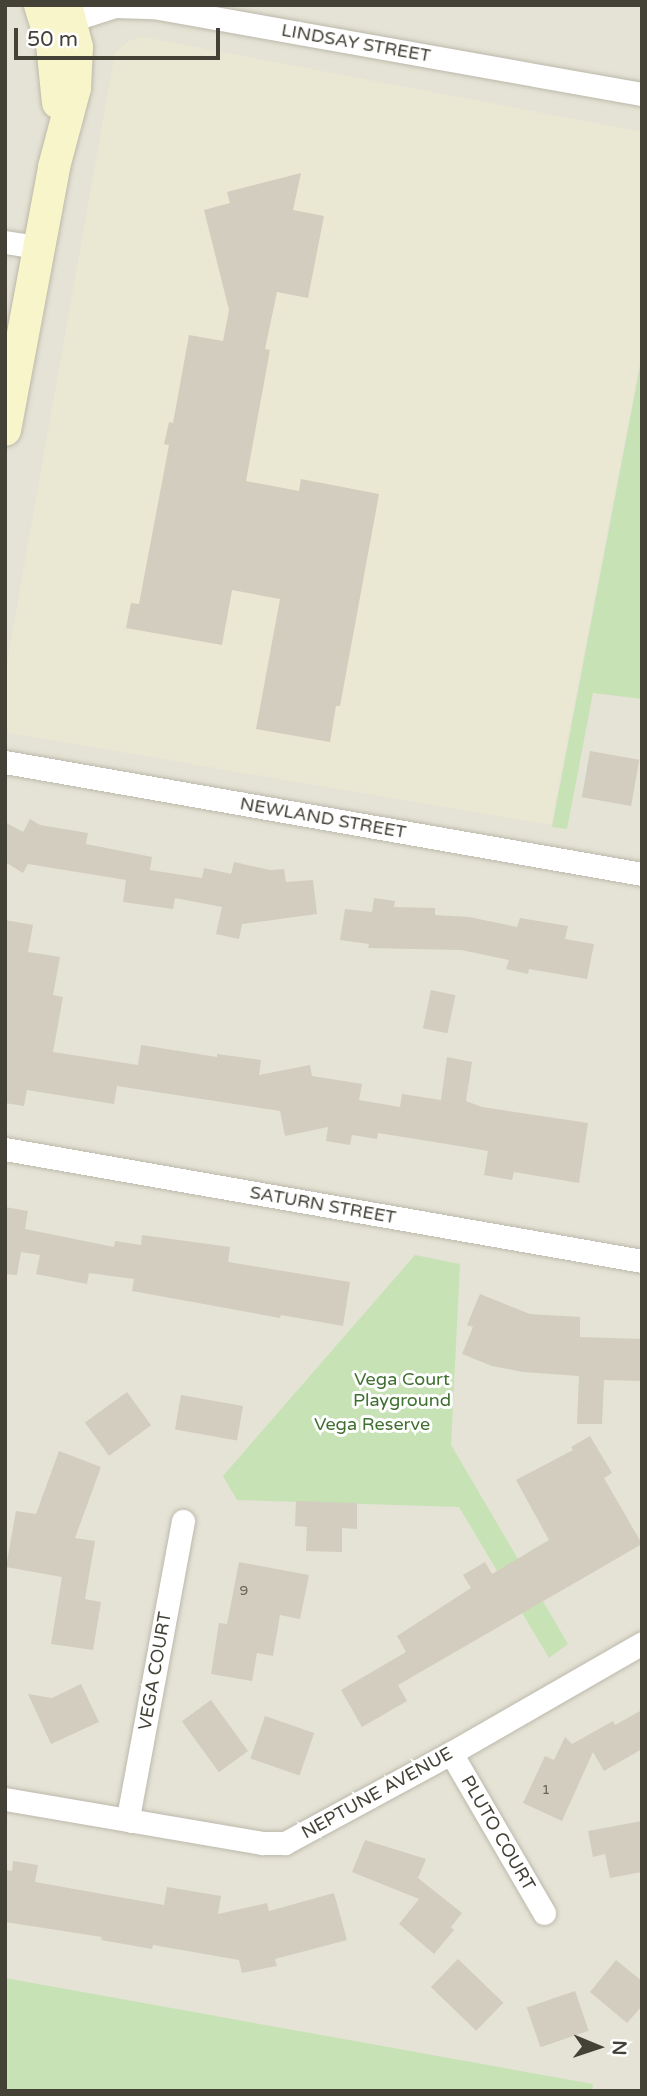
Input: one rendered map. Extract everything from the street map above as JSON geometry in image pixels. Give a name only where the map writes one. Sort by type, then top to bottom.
[{"type":"street","name":"LINDSAY STREET","points":[[56,15],[115,6],[153,7],[642,94]]},
{"type":"street","points":[[5,430],[54,167],[75,88],[77,47],[56,15]]},
{"type":"street","points":[[5,242],[38,247]]},
{"type":"street","name":"NEWLAND STREET","points":[[5,762],[642,874]]},
{"type":"street","name":"SATURN STREET","points":[[5,1149],[642,1261]]},
{"type":"street","name":"VEGA COURT","points":[[131,1821],[129,1812],[183,1521]]},
{"type":"street","name":"NEPTUNE AVENUE","points":[[5,1800],[263,1843],[285,1843],[451,1753],[642,1643]]},
{"type":"street","name":"PLUTO COURT","points":[[451,1753],[544,1913]]},
{"type":"shaded area","points":[[5,5],[642,5],[642,2091],[5,2091]]},
{"type":"shaded area","points":[[143,37],[642,132],[642,351],[551,825],[9,733],[5,729],[5,674],[115,53],[129,41]]},
{"type":"green space","points":[[642,356],[642,699],[593,693],[567,829],[552,827]]},
{"type":"green space","name":"Vega Reserve","points":[[415,1255],[460,1264],[451,1445],[568,1644],[549,1658],[459,1507],[237,1500],[223,1476]]},
{"type":"green space","points":[[5,1978],[593,2084],[592,2091],[5,2091]]},
{"type":"building","points":[[301,173],[293,210],[324,216],[308,298],[277,292],[265,349],[270,350],[246,481],[299,491],[301,479],[379,494],[340,706],[336,706],[330,742],[256,729],[280,599],[232,590],[222,645],[126,628],[131,603],[139,604],[169,445],[164,444],[169,422],[173,423],[189,335],[223,341],[229,310],[204,210],[230,203],[227,192]]},
{"type":"building","points":[[590,751],[639,760],[631,806],[582,797]]},
{"type":"building","points":[[30,819],[40,825],[88,833],[86,844],[152,857],[150,870],[202,878],[204,868],[231,874],[234,862],[270,870],[284,869],[286,882],[313,880],[317,914],[242,924],[239,939],[216,934],[222,907],[175,898],[173,909],[123,902],[126,880],[28,864],[23,873],[5,862],[5,822],[23,832]]},
{"type":"building","points":[[374,898],[395,901],[394,907],[435,908],[435,915],[469,917],[517,927],[520,918],[568,926],[565,939],[594,944],[587,979],[529,969],[528,974],[506,969],[509,960],[461,950],[368,948],[369,944],[340,940],[345,909],[372,912]]},
{"type":"building","points":[[5,920],[33,925],[28,952],[60,957],[53,995],[63,997],[53,1052],[138,1065],[141,1045],[217,1057],[217,1054],[261,1060],[259,1075],[310,1065],[312,1076],[362,1084],[359,1100],[400,1107],[402,1094],[441,1100],[447,1057],[472,1062],[466,1101],[482,1107],[588,1123],[579,1183],[514,1172],[512,1180],[484,1175],[488,1151],[447,1144],[378,1133],[377,1139],[352,1135],[350,1145],[326,1141],[328,1127],[285,1136],[280,1111],[117,1086],[114,1104],[27,1090],[24,1106],[5,1103]]},
{"type":"building","points":[[431,990],[455,995],[447,1033],[423,1028]]},
{"type":"building","points":[[5,1207],[28,1211],[25,1229],[114,1247],[115,1241],[141,1245],[142,1235],[230,1247],[228,1262],[350,1282],[343,1326],[281,1315],[280,1318],[132,1291],[134,1279],[89,1273],[87,1284],[36,1274],[40,1255],[21,1252],[17,1275],[5,1274]]},
{"type":"building","points":[[480,1294],[530,1314],[580,1317],[580,1337],[642,1339],[641,1381],[604,1380],[602,1424],[577,1424],[579,1376],[523,1372],[492,1366],[462,1354],[473,1327],[467,1325]]},
{"type":"building","points":[[127,1392],[151,1425],[109,1456],[85,1423]]},
{"type":"building","points":[[181,1395],[243,1406],[237,1440],[175,1429]]},
{"type":"building","points":[[590,1436],[612,1473],[604,1478],[642,1544],[398,1685],[407,1701],[362,1727],[341,1690],[406,1652],[397,1636],[471,1588],[463,1575],[485,1562],[492,1574],[549,1540],[516,1480],[573,1450],[571,1447]]},
{"type":"building","points":[[59,1451],[101,1467],[75,1538],[95,1541],[85,1599],[101,1602],[93,1650],[51,1644],[62,1577],[6,1567],[16,1511],[36,1514]]},
{"type":"building","points":[[296,1501],[357,1503],[357,1529],[342,1528],[342,1552],[306,1551],[307,1527],[295,1526]]},
{"type":"building","points":[[239,1562],[309,1575],[300,1619],[280,1615],[273,1656],[257,1653],[252,1681],[211,1674],[219,1623],[227,1624]]},
{"type":"building","points":[[81,1684],[99,1722],[51,1744],[28,1694],[52,1698]]},
{"type":"building","points":[[211,1700],[248,1751],[219,1772],[182,1721]]},
{"type":"building","points":[[642,1710],[642,1749],[604,1771],[593,1752],[562,1821],[523,1803],[545,1756],[554,1760],[565,1737],[572,1744],[613,1721],[615,1725]]},
{"type":"building","points":[[265,1716],[314,1733],[300,1775],[250,1759]]},
{"type":"building","points":[[642,1821],[642,1872],[610,1878],[605,1854],[593,1857],[588,1831]]},
{"type":"building","points":[[365,1840],[426,1859],[418,1878],[462,1913],[451,1927],[454,1930],[434,1954],[399,1924],[419,1899],[352,1872]]},
{"type":"building","points":[[13,1861],[38,1865],[35,1882],[164,1905],[167,1887],[221,1896],[218,1914],[267,1903],[269,1911],[334,1893],[347,1940],[275,1959],[277,1966],[242,1973],[239,1960],[153,1945],[152,1949],[101,1940],[102,1937],[5,1922],[5,1870],[12,1871]]},
{"type":"building","points":[[458,1959],[503,2003],[476,2031],[431,1987]]},
{"type":"building","points":[[616,1960],[642,1981],[642,2006],[627,2023],[590,1992]]},
{"type":"building","points":[[575,1991],[589,2031],[540,2047],[527,2008]]},
{"type":"park label","name":"Vega Court Playground","points":[[402,1390]]}]
